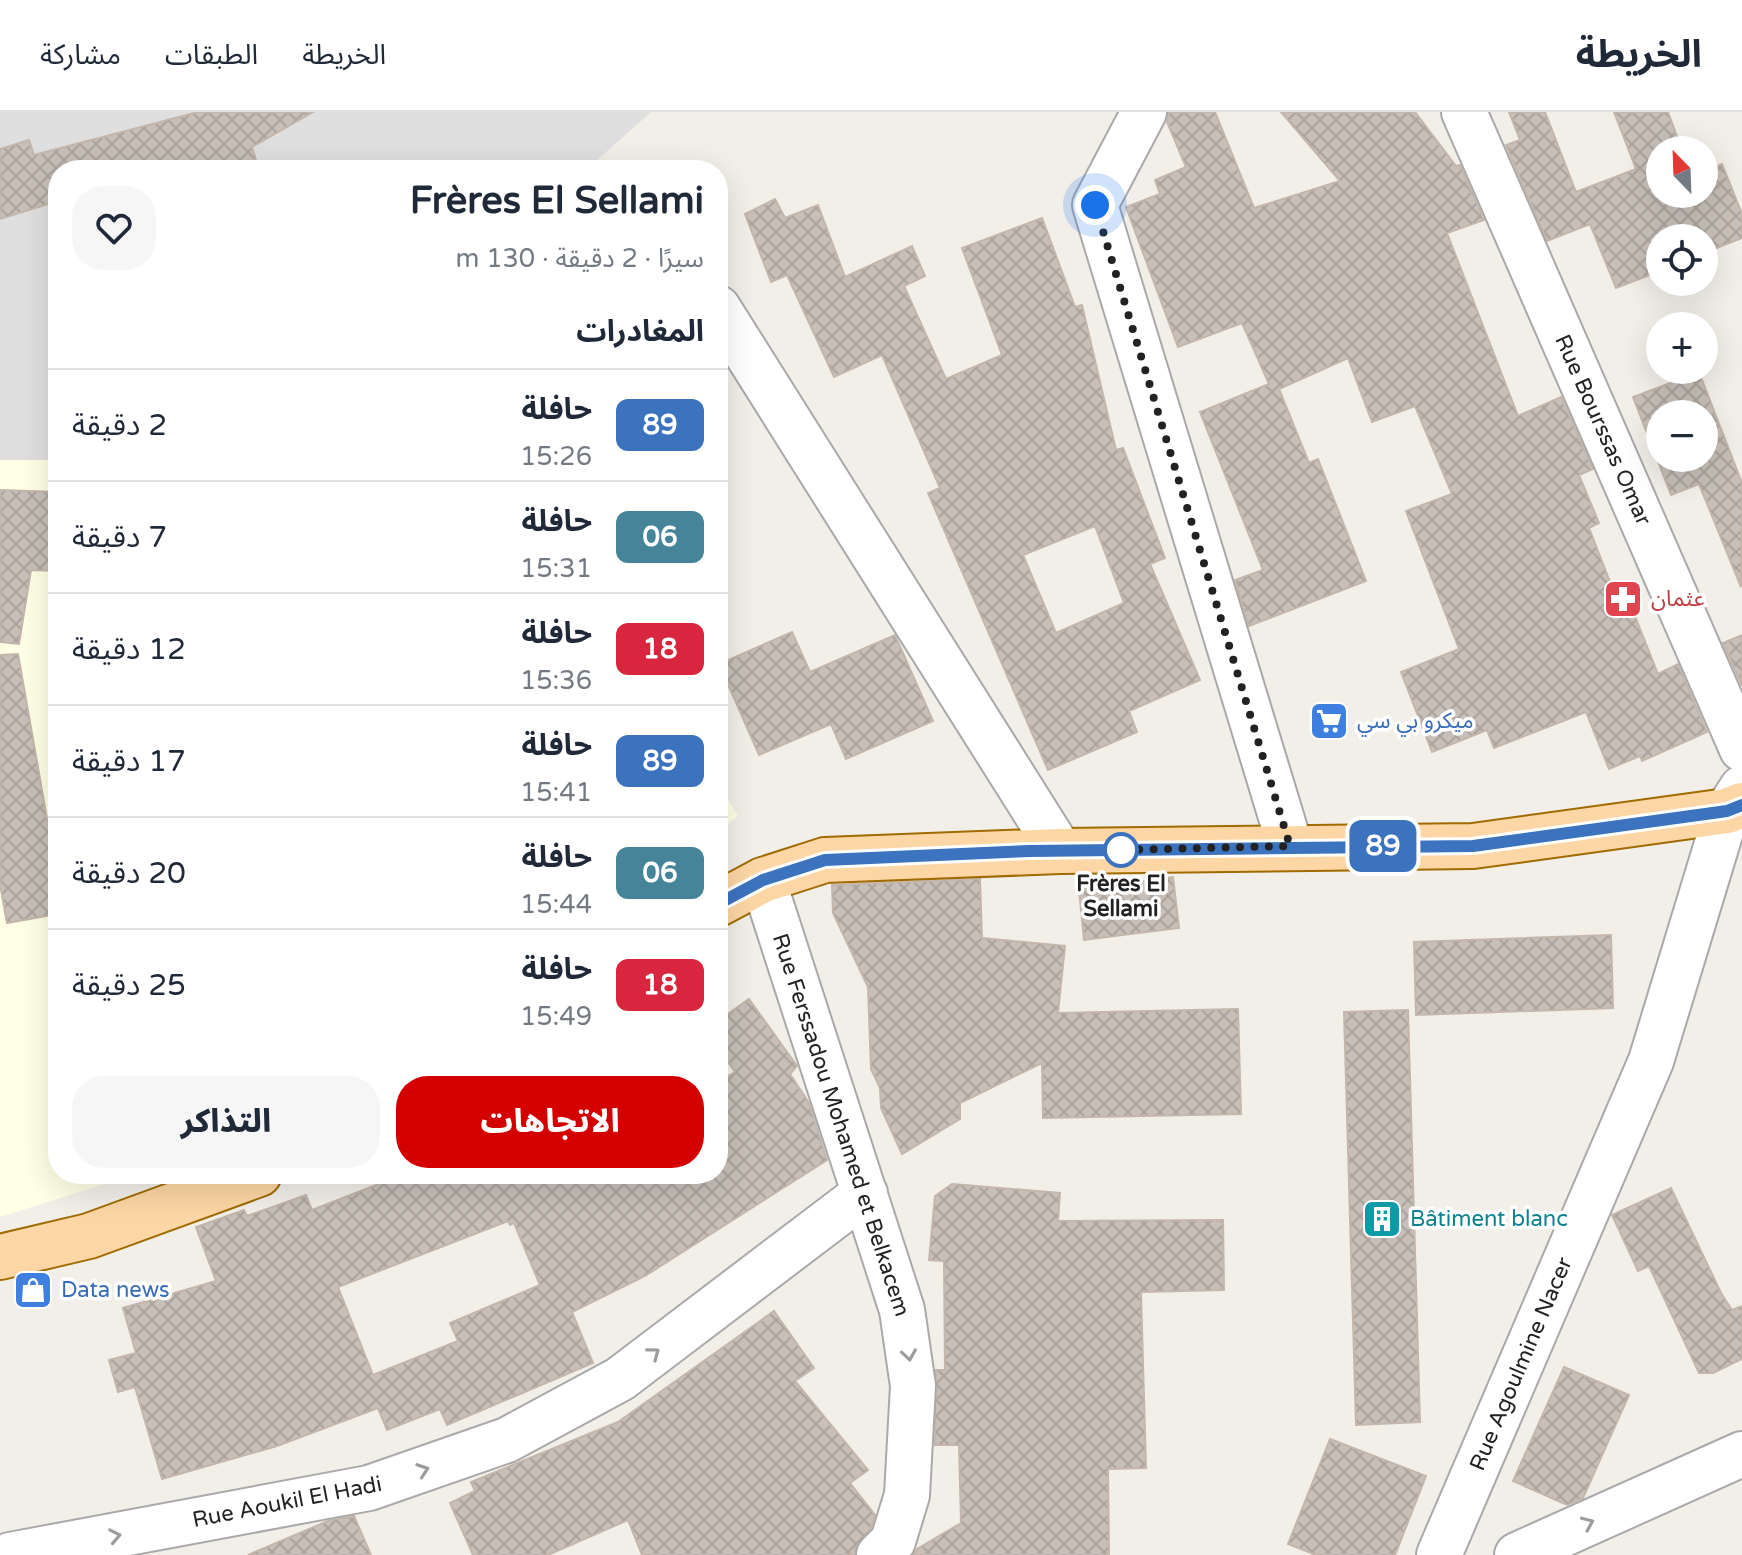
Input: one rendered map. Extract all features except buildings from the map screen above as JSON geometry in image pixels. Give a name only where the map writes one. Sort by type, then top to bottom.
[{"type":"main road","points":[[728,899],[763,880],[825,860],[1290,846],[1473,846],[1737,801]]},
{"type":"main road","points":[[0,1257],[89,1236],[232,1184]]},
{"type":"street","points":[[1144,112],[1095,205],[1290,846]]},
{"type":"street","name":"Rue Bourssas Omar","points":[[1464,112],[1742,749]]},
{"type":"street","points":[[728,324],[1060,851]]},
{"type":"street","name":"Rue Agoulmine Nacer","points":[[1439,1555],[1651,1061],[1737,801]]},
{"type":"street","name":"Rue Ferssadou Mohamed et Belkacem","points":[[763,880],[902,1310],[913,1386],[907,1495],[893,1541],[879,1555]]},
{"type":"street","name":"Rue Aoukil El Hadi","points":[[10,1555],[369,1488],[507,1440],[620,1379],[865,1193]]},
{"type":"street","points":[[1517,1555],[1742,1454]]},
{"type":"shaded area","points":[[0,112],[651,112],[597,160],[48,160],[48,460],[0,460]]},
{"type":"shaded area","points":[[0,460],[48,460],[48,1184],[104,1184],[0,1217]]},
{"type":"shaded area","points":[[728,800],[738,816],[728,824]]},
{"type":"bus line","name":"89","points":[[728,899],[763,880],[825,860],[1029,851],[1473,846],[1727,811],[1742,805]]},
{"type":"place","name":"عثمان","points":[[1623,599]]},
{"type":"place","name":"ميكرو بي سي","points":[[1329,721]]},
{"type":"place","name":"Frères El Sellami","points":[[1121,850]]},
{"type":"place","name":"Bâtiment blanc","points":[[1382,1219]]},
{"type":"place","name":"Data news","points":[[33,1290]]},
{"type":"route","points":[[1095,205],[1290,846],[1121,850]]}]
